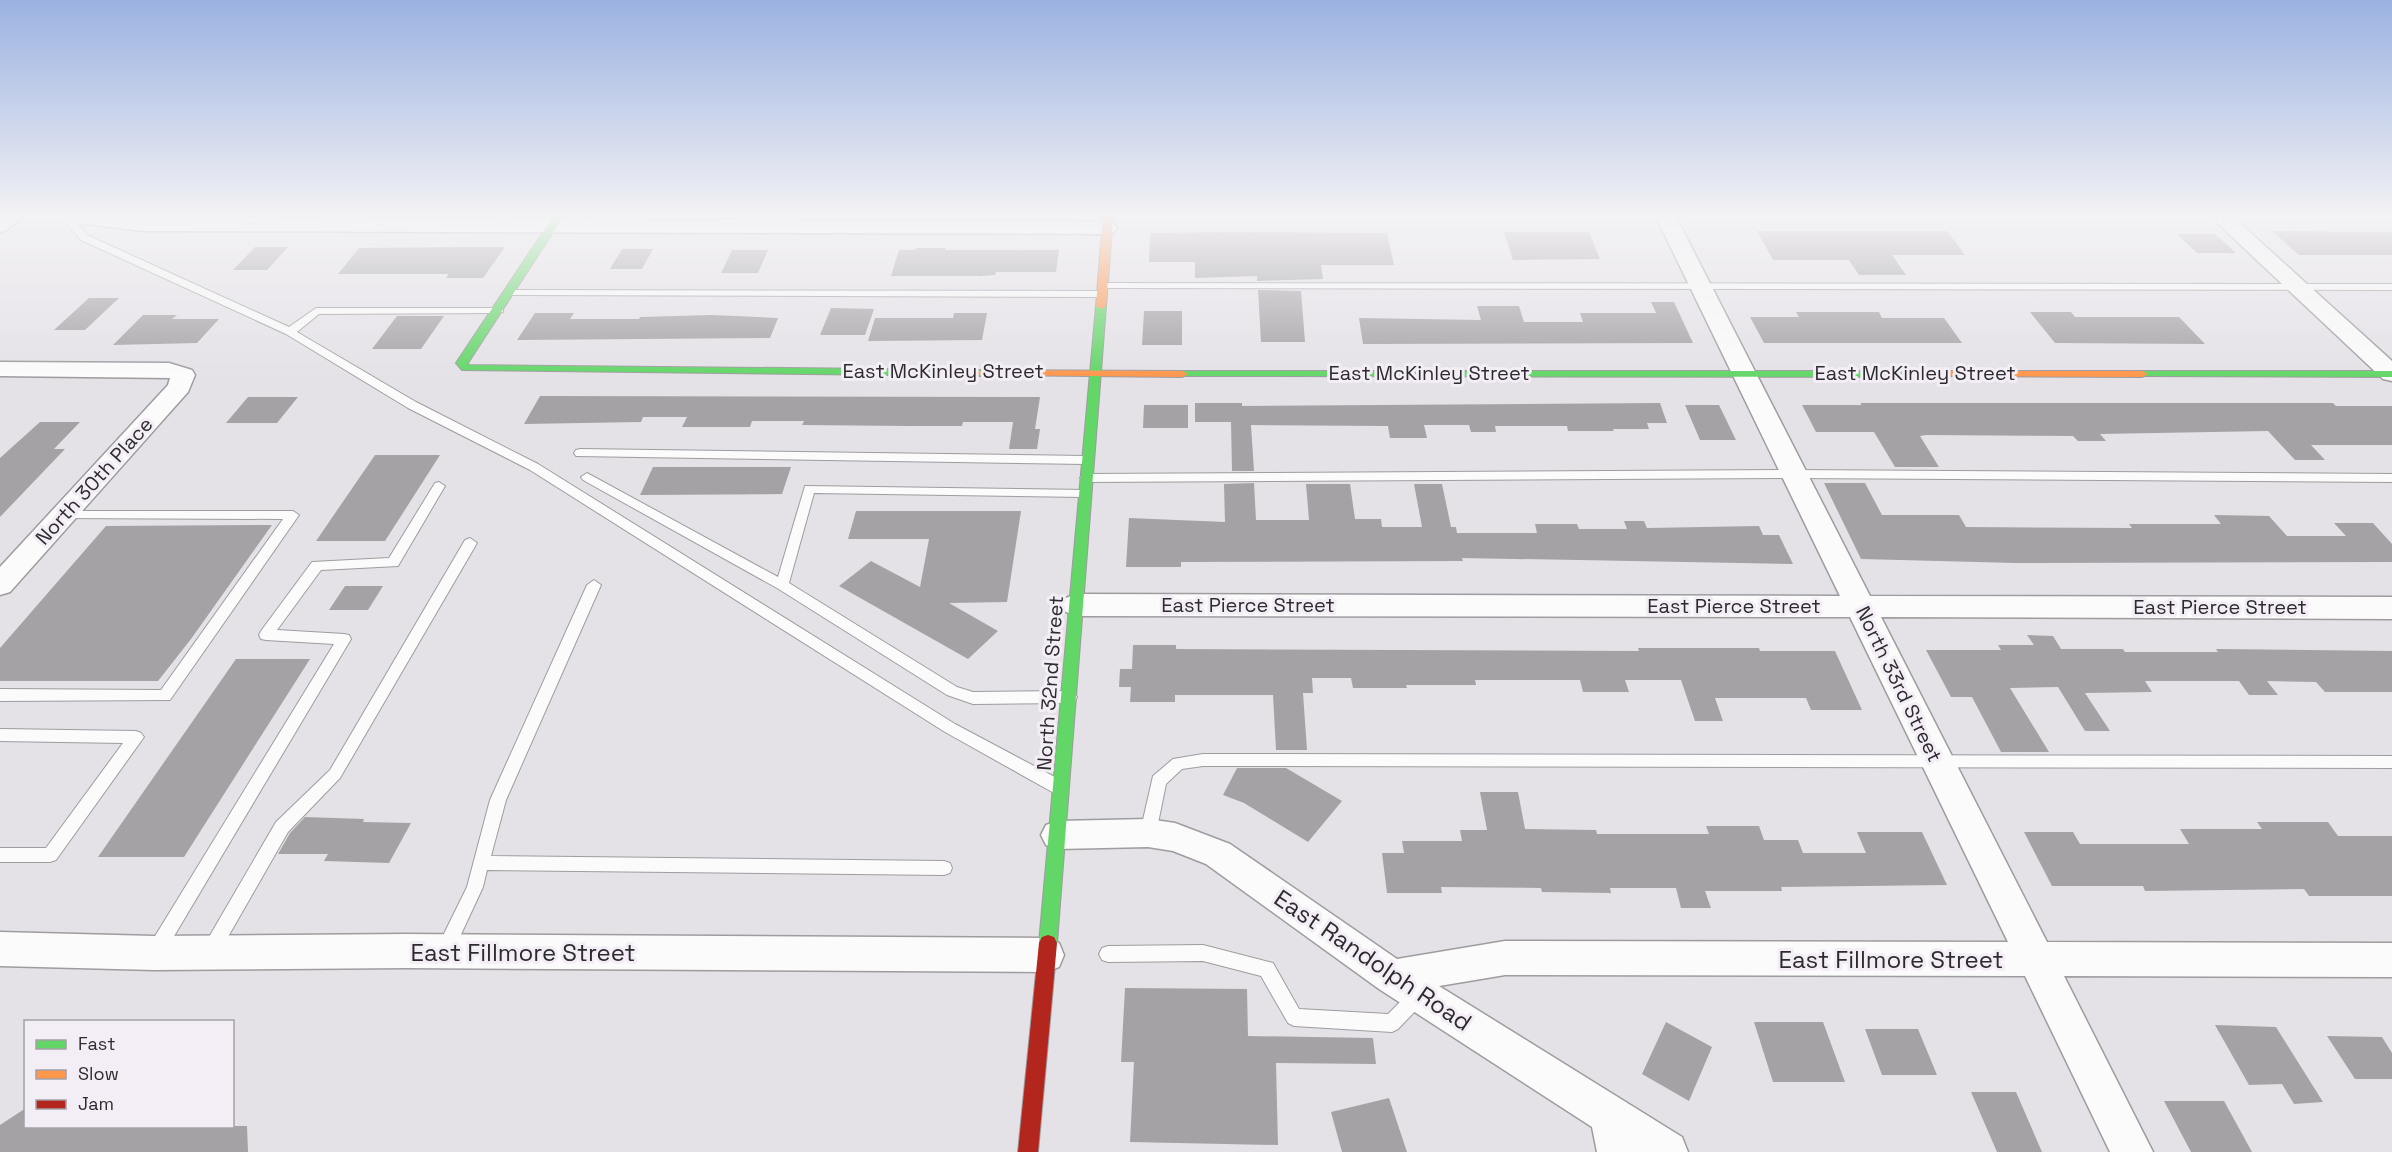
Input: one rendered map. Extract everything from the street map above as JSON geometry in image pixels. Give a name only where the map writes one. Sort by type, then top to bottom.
[{"type":"street","points":[[499,310],[524,271]]},
{"type":"street","name":"North 32nd Street","points":[[1028,1152],[1070,697],[1103,271]]},
{"type":"street","name":"North 33rd Street","points":[[1693,271],[2132,1152]]},
{"type":"street","points":[[2280,271],[2392,374]]},
{"type":"street","name":"East McKinley Street","points":[[499,310],[462,363],[466,368],[1094,373],[2392,374]]},
{"type":"street","name":"North 30th Place","points":[[0,585],[179,387],[183,375],[169,370],[3,372]]},
{"type":"street","name":"East Pierce Street","points":[[1076,605],[2392,608]]},
{"type":"street","name":"East Randolph Road","points":[[1058,835],[1148,833],[1175,837],[1218,854],[1614,1134],[1667,1152]]},
{"type":"street","name":"East Fillmore Street","points":[[0,949],[154,953],[444,951],[1046,955]]},
{"type":"street","name":"East Fillmore Street","points":[[1406,986],[1505,958],[2392,960]]},
{"type":"lane","points":[[158,271],[290,332],[412,405],[534,467],[950,729],[1062,789]]},
{"type":"lane","points":[[510,293],[1700,285],[2392,287]]},
{"type":"lane","points":[[290,332],[316,311],[499,310]]},
{"type":"lane","points":[[580,453],[1087,459]]},
{"type":"lane","points":[[1086,478],[1793,474],[2392,478]]},
{"type":"lane","points":[[586,477],[782,585],[952,691],[973,698],[1070,697]]},
{"type":"lane","points":[[154,953],[344,639],[266,634],[317,565],[393,563],[439,486]]},
{"type":"lane","points":[[782,585],[809,489],[1084,493]]},
{"type":"lane","points":[[0,695],[165,696],[293,515],[63,515]]},
{"type":"lane","points":[[210,952],[282,827],[291,815],[322,790],[335,774],[470,543]]},
{"type":"lane","points":[[444,951],[475,887],[498,800],[594,585]]},
{"type":"lane","points":[[0,736],[136,737],[50,855],[0,855]]},
{"type":"lane","points":[[1148,833],[1159,782],[1178,763],[1203,760],[2392,762]]},
{"type":"lane","points":[[481,863],[944,868]]},
{"type":"lane","points":[[1108,954],[1203,953],[1266,969],[1294,1017],[1392,1023],[1406,986]]},
{"type":"building","points":[[341,271],[488,271],[483,278],[446,278],[449,274],[338,274]]},
{"type":"building","points":[[722,271],[759,271],[758,273],[721,273]]},
{"type":"building","points":[[893,271],[1056,271],[996,272],[995,275],[981,276],[891,276]]},
{"type":"building","points":[[1195,271],[1322,271],[1323,279],[1257,281],[1257,276],[1195,278]]},
{"type":"building","points":[[1856,271],[1903,271],[1906,275],[1859,275]]},
{"type":"building","points":[[1258,290],[1301,291],[1305,342],[1261,342]]},
{"type":"building","points":[[89,298],[119,298],[85,330],[54,330]]},
{"type":"building","points":[[1651,302],[1674,302],[1693,343],[1363,344],[1359,318],[1481,320],[1477,306],[1519,306],[1524,322],[1583,322],[1580,313],[1656,313]]},
{"type":"building","points":[[831,308],[874,309],[865,335],[820,335]]},
{"type":"building","points":[[1144,311],[1182,311],[1182,345],[1142,345]]},
{"type":"building","points":[[1796,312],[1879,312],[1882,318],[1944,318],[1962,343],[1764,343],[1750,317],[1799,317]]},
{"type":"building","points":[[2030,312],[2071,312],[2075,317],[2179,317],[2205,344],[2055,343]]},
{"type":"building","points":[[535,313],[574,313],[570,319],[639,319],[640,317],[712,315],[778,318],[770,338],[517,340]]},
{"type":"building","points":[[954,313],[987,313],[982,340],[868,341],[875,318],[953,318]]},
{"type":"building","points":[[143,315],[177,315],[172,319],[219,319],[197,343],[113,345]]},
{"type":"building","points":[[397,316],[444,316],[421,349],[372,349]]},
{"type":"building","points":[[540,396],[1040,397],[1035,429],[1040,429],[1037,449],[1009,449],[1013,422],[963,422],[962,426],[909,426],[802,425],[804,421],[752,421],[750,427],[682,427],[687,417],[643,417],[641,422],[524,424]]},
{"type":"building","points":[[248,397],[298,397],[277,423],[226,423]]},
{"type":"building","points":[[1195,403],[1242,403],[1242,406],[1660,403],[1667,423],[1647,423],[1649,429],[1613,429],[1614,431],[1568,431],[1567,426],[1495,426],[1496,432],[1471,432],[1469,425],[1424,425],[1427,438],[1390,438],[1388,426],[1251,425],[1254,471],[1232,471],[1231,422],[1195,422]]},
{"type":"building","points":[[1860,403],[2333,403],[2336,406],[2392,406],[2392,445],[2311,445],[2325,460],[2295,460],[2268,431],[2100,434],[2106,441],[2078,441],[2073,436],[1926,435],[1920,436],[1939,467],[1895,467],[1874,432],[1816,432],[1802,405],[1862,405]]},
{"type":"building","points":[[1144,405],[1188,405],[1188,428],[1143,428]]},
{"type":"building","points":[[1685,405],[1719,405],[1736,440],[1700,440]]},
{"type":"building","points":[[40,422],[80,422],[54,449],[65,449],[0,517],[0,458]]},
{"type":"building","points":[[375,455],[440,455],[385,541],[316,541]]},
{"type":"building","points":[[653,467],[791,467],[782,494],[640,495]]},
{"type":"building","points":[[1254,483],[1256,520],[1309,520],[1306,484],[1350,484],[1355,519],[1381,519],[1382,527],[1422,527],[1414,484],[1442,484],[1451,527],[1456,527],[1457,533],[1537,533],[1535,524],[1577,524],[1579,529],[1627,529],[1624,521],[1644,521],[1647,528],[1759,526],[1763,535],[1779,535],[1793,564],[1462,558],[1463,561],[1181,562],[1181,567],[1126,567],[1129,518],[1225,522],[1224,484]]},
{"type":"building","points":[[1824,483],[1865,483],[1882,515],[1959,515],[1966,527],[2132,528],[2129,524],[2221,524],[2214,515],[2269,516],[2287,536],[2346,536],[2334,523],[2373,523],[2392,544],[2392,562],[2015,563],[1861,559]]},
{"type":"building","points":[[856,511],[1021,511],[1007,602],[949,603],[998,631],[968,659],[839,586],[871,561],[920,587],[929,539],[848,539]]},
{"type":"building","points":[[272,525],[191,639],[158,681],[0,681],[0,648],[106,526]]},
{"type":"building","points":[[345,586],[383,586],[368,610],[329,610]]},
{"type":"building","points":[[2027,635],[2053,636],[2061,649],[2123,649],[2125,652],[2218,652],[2216,649],[2392,651],[2392,692],[2325,692],[2316,682],[2267,681],[2278,695],[2249,695],[2239,681],[2145,681],[2152,692],[2085,693],[2110,731],[2085,731],[2058,687],[2010,688],[2049,752],[2001,752],[1972,697],[1951,697],[1926,650],[2001,650],[1998,645],[2034,645]]},
{"type":"building","points":[[1133,645],[1176,645],[1176,649],[1639,651],[1638,648],[1759,648],[1760,651],[1835,651],[1862,710],[1811,710],[1806,698],[1715,698],[1723,721],[1695,721],[1681,680],[1625,680],[1629,692],[1583,692],[1580,680],[1475,680],[1476,685],[1353,688],[1351,678],[1312,678],[1313,693],[1303,693],[1307,750],[1276,750],[1273,695],[1175,695],[1175,702],[1130,702],[1131,687],[1119,687],[1120,669],[1132,669]]},
{"type":"building","points":[[236,659],[310,659],[184,857],[98,857]]},
{"type":"building","points":[[1237,768],[1286,768],[1342,801],[1308,842],[1244,803],[1223,795]]},
{"type":"building","points":[[1480,792],[1518,792],[1525,829],[1596,830],[1597,834],[1709,834],[1706,826],[1759,826],[1764,840],[1798,840],[1803,853],[1866,853],[1857,832],[1922,832],[1947,885],[1781,887],[1782,891],[1705,891],[1711,908],[1681,908],[1676,888],[1610,888],[1611,893],[1542,892],[1541,888],[1441,887],[1442,893],[1387,893],[1382,853],[1404,853],[1402,841],[1462,841],[1460,830],[1487,830]]},
{"type":"building","points":[[305,817],[411,823],[389,863],[324,861],[328,854],[278,854],[290,833]]},
{"type":"building","points":[[2257,822],[2328,822],[2338,836],[2392,836],[2392,896],[2309,896],[2304,889],[2145,891],[2143,886],[2052,886],[2024,832],[2073,832],[2080,844],[2189,844],[2180,829],[2262,829]]},
{"type":"building","points":[[1125,988],[1247,989],[1248,1036],[1373,1038],[1376,1064],[1276,1063],[1278,1145],[1130,1142],[1134,1062],[1121,1062]]},
{"type":"building","points":[[1666,1022],[1712,1047],[1689,1101],[1642,1074]]},
{"type":"building","points":[[1754,1022],[1823,1022],[1845,1082],[1773,1082]]},
{"type":"building","points":[[2215,1025],[2276,1027],[2323,1102],[2294,1104],[2282,1084],[2249,1085]]},
{"type":"building","points":[[1865,1029],[1918,1029],[1937,1075],[1882,1075]]},
{"type":"building","points":[[2327,1036],[2382,1037],[2392,1053],[2392,1079],[2355,1079]]},
{"type":"building","points":[[1971,1092],[2016,1092],[2042,1152],[1997,1152]]},
{"type":"building","points":[[1389,1098],[1407,1152],[1342,1152],[1331,1112]]},
{"type":"building","points":[[2164,1101],[2224,1101],[2252,1152],[2191,1152]]},
{"type":"building","points":[[24,1109],[24,1128],[234,1128],[234,1126],[247,1126],[248,1152],[0,1152],[0,1125]]},
{"type":"traffic: fast","points":[[523,271],[462,363],[466,368],[982,373]]},
{"type":"traffic: fast","points":[[1048,943],[1101,306]]},
{"type":"traffic: fast","points":[[1182,374],[1938,374]]},
{"type":"traffic: fast","points":[[2142,374],[2392,374]]},
{"type":"traffic: slow","points":[[1101,306],[1104,271]]},
{"type":"traffic: slow","points":[[982,373],[1182,374]]},
{"type":"traffic: slow","points":[[1938,374],[2142,374]]},
{"type":"traffic: jam","points":[[1028,1152],[1048,943]]}]
